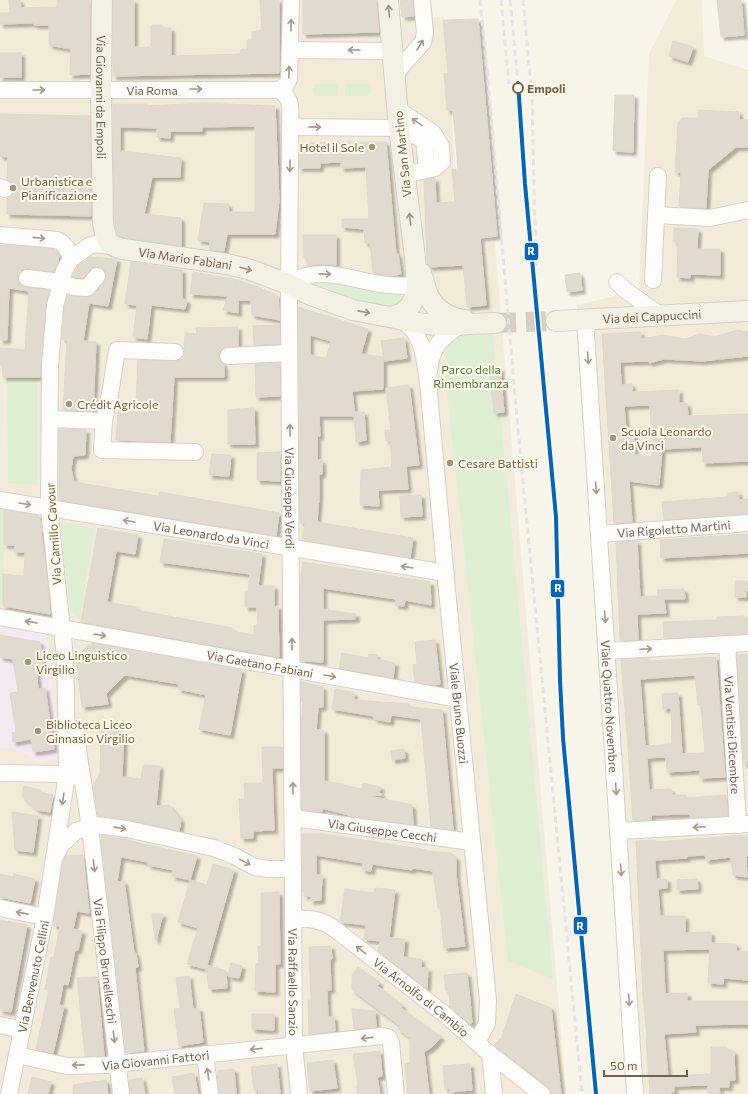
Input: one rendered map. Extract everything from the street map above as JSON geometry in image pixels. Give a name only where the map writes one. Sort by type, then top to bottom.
[{"type":"main road","name":"Via Giovanni da Empoli","points":[[102,0],[101,89],[103,217],[105,237],[111,246]]},
{"type":"main road","name":"Via San Martino","points":[[388,0],[397,109],[415,258]]},
{"type":"main road","name":"Via Mario Fabiani","points":[[111,246],[227,264],[248,269],[288,284],[311,295],[353,310],[440,325],[468,324]]},
{"type":"main road","points":[[393,318],[403,313],[411,305],[416,294],[417,285],[415,258]]},
{"type":"main road","points":[[415,258],[429,297],[443,313],[468,324],[496,323]]},
{"type":"main road","name":"Via dei Cappuccini","points":[[556,321],[748,311]]},
{"type":"street","points":[[279,90],[286,85],[289,79],[291,0]]},
{"type":"street","points":[[394,74],[422,42],[425,33],[422,0]]},
{"type":"street","points":[[290,50],[392,50]]},
{"type":"street","name":"Via Roma","points":[[0,90],[279,90]]},
{"type":"street","name":"Via Giuseppe Verdi","points":[[279,90],[285,93],[289,99],[290,127],[288,284],[293,869]]},
{"type":"street","points":[[397,109],[433,133],[441,146],[442,162],[435,168],[404,175]]},
{"type":"street","points":[[290,127],[399,128],[424,140],[427,170]]},
{"type":"street","points":[[653,280],[658,176]]},
{"type":"street","points":[[656,215],[710,218],[748,210]]},
{"type":"street","points":[[0,235],[58,240],[76,255],[91,238],[103,217]]},
{"type":"street","name":"Via Mario Fabiani","points":[[76,255],[89,246],[96,244],[111,246]]},
{"type":"street","name":"Via Camillo Cavour","points":[[71,765],[64,648],[49,508],[50,365],[55,306],[60,282],[64,271],[76,255]]},
{"type":"street","points":[[288,284],[308,274],[328,274],[342,275],[394,286],[417,285]]},
{"type":"street","points":[[26,278],[60,282],[74,287],[87,288],[97,276]]},
{"type":"street","points":[[617,282],[625,290],[660,316]]},
{"type":"street","name":"Viale Bruno Buozzi","points":[[393,318],[411,326],[418,335],[423,351],[428,382],[488,1000],[487,1023],[477,1042]]},
{"type":"street","name":"Viale Quattro Novembre","points":[[585,319],[635,1094]]},
{"type":"street","name":"Viale Bruno Buozzi","points":[[428,382],[430,359],[438,343],[468,324]]},
{"type":"street","points":[[175,352],[117,350],[104,421],[102,450],[195,452]]},
{"type":"street","points":[[228,356],[289,354]]},
{"type":"street","points":[[50,419],[104,421]]},
{"type":"street","name":"Via Leonardo da Vinci","points":[[0,500],[446,573]]},
{"type":"street","name":"Via Rigoletto Martini","points":[[600,534],[748,523]]},
{"type":"street","name":"Via Gaetano Fabiani","points":[[0,617],[458,699]]},
{"type":"street","points":[[607,651],[748,643]]},
{"type":"street","name":"Via Ventisei Dicembre","points":[[727,644],[743,825]]},
{"type":"street","name":"Via Camillo Cavour","points":[[54,859],[71,765],[75,708],[64,648]]},
{"type":"street","points":[[0,773],[71,765],[82,779],[90,827]]},
{"type":"street","name":"Via Giuseppe Cecchi","points":[[293,818],[472,842]]},
{"type":"street","points":[[54,859],[61,845],[76,831],[96,825],[119,828],[214,848],[234,856],[254,867],[268,870],[293,869]]},
{"type":"street","points":[[619,831],[743,825]]},
{"type":"street","name":"Via Filippo Brunelleschi","points":[[90,827],[121,1094]]},
{"type":"street","name":"Via Benvenuto Cellini","points":[[9,1094],[54,859]]},
{"type":"street","name":"Via Raffaello Sanzio","points":[[293,869],[294,1045],[299,1094]]},
{"type":"street","points":[[0,908],[44,917]]},
{"type":"street","name":"Via Arnolfo di Cambio","points":[[294,919],[322,921],[332,927],[542,1094]]},
{"type":"street","points":[[0,1025],[22,1030]]},
{"type":"street","name":"Via Giovanni Fattori","points":[[17,1055],[67,1066],[117,1064],[382,1036],[389,1038],[391,1043],[396,1094]]},
{"type":"street","points":[[205,1054],[210,1094]]},
{"type":"street","points":[[490,1054],[494,1094]]},
{"type":"street","points":[[500,1094],[510,1070]]},
{"type":"shaded area","points":[[0,0],[383,0],[385,22],[444,17],[461,245],[495,243],[566,1094],[0,1094]]},
{"type":"shaded area","points":[[676,0],[702,0],[704,56],[748,70],[748,1094],[626,1094],[577,305],[639,290],[649,54]]},
{"type":"shaded area","points":[[0,622],[46,629],[60,752],[56,758],[34,763],[33,757],[8,747],[0,748]]},
{"type":"green space","points":[[315,84],[338,84],[338,96],[315,96],[312,90]]},
{"type":"green space","points":[[345,84],[368,84],[371,91],[368,96],[345,96]]},
{"type":"green space","points":[[296,279],[417,285],[391,317]]},
{"type":"green space","name":"Parco della Rimembranza","points":[[493,331],[553,979],[508,961],[444,364],[448,342],[465,332]]},
{"type":"green space","points":[[7,377],[41,377],[37,379],[37,485],[8,483]]},
{"type":"green space","points":[[0,508],[4,509],[3,604],[0,603]]},
{"type":"green space","points":[[59,522],[94,528],[80,619],[71,613]]},
{"type":"building","points":[[9,0],[20,0],[21,8],[57,7],[57,0],[90,0],[90,74],[70,75],[71,49],[49,45],[49,25],[34,25],[34,23],[0,24],[0,13],[10,13]]},
{"type":"building","points":[[113,0],[134,0],[134,47],[151,47],[151,25],[162,25],[162,28],[171,28],[171,56],[240,54],[241,49],[247,49],[247,40],[252,40],[252,32],[262,30],[260,0],[279,0],[279,73],[113,76]]},
{"type":"building","points":[[303,0],[376,0],[379,32],[303,34]]},
{"type":"building","points":[[400,0],[413,0],[414,16],[402,17]]},
{"type":"building","points":[[717,0],[741,0],[744,35],[721,37]]},
{"type":"building","points":[[478,19],[497,236],[480,238],[486,305],[467,307],[463,265],[430,267],[427,264],[424,180],[435,178],[436,203],[455,202],[452,169],[458,169],[453,110],[447,111],[444,73],[448,73],[443,20]]},
{"type":"building","points":[[673,41],[693,47],[688,62],[669,56]]},
{"type":"building","points":[[0,53],[21,53],[21,77],[0,77]]},
{"type":"building","points":[[615,95],[634,95],[633,152],[613,151]]},
{"type":"building","points":[[204,103],[275,106],[279,200],[275,234],[227,234],[224,251],[209,250],[210,242],[198,240],[204,203],[228,204],[229,212],[255,212],[255,126],[202,127],[202,131],[170,131],[170,138],[157,137],[157,128],[120,127],[120,151],[181,158],[180,177],[152,177],[144,214],[181,218],[181,246],[125,238],[119,235],[114,222],[113,104],[147,104],[147,106]]},
{"type":"building","points":[[699,110],[739,112],[739,120],[748,120],[748,147],[736,147],[708,170],[706,208],[679,207],[681,172],[675,172],[678,123],[682,118],[698,118]]},
{"type":"building","points":[[0,114],[90,116],[91,216],[7,214],[7,198],[14,193],[14,188],[12,183],[7,180],[8,157],[0,156]]},
{"type":"building","points":[[386,142],[396,254],[398,254],[401,274],[390,276],[373,273],[370,243],[365,243],[364,229],[342,227],[342,219],[369,219],[366,167],[341,168],[341,162],[320,163],[320,168],[299,168],[299,143]]},
{"type":"building","points":[[674,228],[698,229],[697,249],[720,249],[720,275],[690,274],[690,278],[677,277],[678,242],[674,242]]},
{"type":"building","points":[[303,235],[336,235],[336,265],[321,264],[307,266],[308,258],[304,258]]},
{"type":"building","points":[[0,245],[54,249],[59,255],[54,272],[23,269],[19,273],[18,277],[18,282],[22,286],[49,290],[46,305],[40,377],[3,377],[2,365],[0,365],[0,348],[25,350],[29,291],[9,288],[7,340],[0,340]]},
{"type":"building","points":[[90,257],[117,259],[108,306],[89,303],[83,341],[96,342],[93,411],[63,410],[67,340],[62,339],[64,308],[68,295],[91,297],[104,282],[106,277],[106,273],[103,269],[94,267],[83,278],[72,277],[78,266]]},
{"type":"building","points":[[131,262],[182,270],[182,299],[187,300],[185,309],[151,305],[147,339],[133,337],[137,305],[125,304]]},
{"type":"building","points":[[193,272],[233,279],[258,287],[278,296],[280,320],[252,315],[251,300],[238,300],[238,313],[223,310],[228,296],[190,294]]},
{"type":"building","points":[[580,273],[582,290],[567,292],[565,275]]},
{"type":"building","points":[[298,307],[368,329],[361,354],[383,357],[383,389],[352,391],[355,416],[319,416],[320,436],[317,436],[317,460],[322,460],[322,474],[319,474],[317,522],[413,538],[410,558],[302,540],[305,523],[300,522]],"holes":[[[310,335],[331,341],[326,358],[310,355]]]},
{"type":"building","points":[[280,325],[280,344],[254,345],[253,326]]},
{"type":"building","points":[[238,327],[238,346],[223,348],[219,352],[220,361],[224,365],[224,377],[174,377],[170,442],[116,440],[119,401],[136,402],[138,360],[175,361],[184,359],[185,333],[197,334],[196,328]]},
{"type":"building","points":[[737,330],[748,332],[748,356],[702,361],[664,359],[649,363],[649,361],[620,362],[621,385],[632,384],[632,392],[679,390],[679,403],[687,403],[688,416],[748,414],[748,461],[703,463],[702,447],[662,449],[659,485],[629,481],[632,522],[614,523],[602,334],[641,332],[641,339],[663,335],[685,339],[700,334],[714,337]],"holes":[[[650,405],[652,457],[635,455],[634,430],[626,430],[624,406]]]},
{"type":"building","points":[[404,338],[407,358],[384,361],[381,341]]},
{"type":"building","points":[[280,363],[280,396],[256,397],[255,364]]},
{"type":"building","points":[[500,368],[504,412],[494,413],[489,369]]},
{"type":"building","points":[[409,385],[419,465],[406,466],[408,489],[378,490],[379,506],[360,505],[361,470],[392,467],[390,440],[386,441],[385,430],[391,430],[386,388]]},
{"type":"building","points":[[254,408],[255,444],[228,444],[228,410]]},
{"type":"building","points":[[354,412],[364,412],[366,440],[356,442]]},
{"type":"building","points":[[59,429],[86,430],[85,455],[73,456],[71,469],[74,482],[158,496],[160,492],[279,513],[276,536],[59,500]]},
{"type":"building","points":[[280,452],[280,481],[257,480],[257,453]]},
{"type":"building","points":[[212,454],[231,455],[229,476],[209,475]]},
{"type":"building","points":[[738,492],[739,500],[748,499],[748,514],[664,520],[662,502],[728,497],[728,493]]},
{"type":"building","points":[[421,495],[422,516],[401,517],[400,496]]},
{"type":"building","points":[[4,510],[39,516],[39,521],[41,521],[50,614],[3,606],[3,574],[24,576],[25,552],[14,552],[15,545],[4,545]]},
{"type":"building","points":[[98,528],[138,535],[135,554],[116,551],[107,602],[136,607],[136,610],[232,628],[232,631],[254,635],[254,625],[258,625],[257,607],[245,607],[245,591],[248,591],[250,574],[160,562],[164,539],[262,554],[258,586],[274,586],[274,607],[278,606],[279,657],[81,622]]},
{"type":"building","points":[[748,534],[748,553],[661,558],[660,540]]},
{"type":"building","points":[[637,541],[640,597],[658,596],[657,590],[684,589],[685,599],[664,599],[666,613],[637,614],[638,640],[620,641],[616,542]]},
{"type":"building","points":[[303,562],[430,582],[431,605],[405,600],[404,606],[395,605],[396,599],[323,588],[323,609],[356,614],[355,619],[323,620],[323,662],[301,661],[300,583]]},
{"type":"building","points":[[735,581],[748,581],[748,591],[746,591],[746,597],[735,597]]},
{"type":"building","points":[[744,616],[745,619],[748,619],[748,634],[664,638],[663,622],[717,620],[717,617]]},
{"type":"building","points":[[0,635],[40,642],[43,666],[36,667],[38,689],[45,688],[54,749],[33,752],[31,739],[13,742],[12,733],[16,732],[10,693],[18,692],[13,659],[0,657]]},
{"type":"building","points":[[435,640],[440,684],[434,685],[415,682],[413,665],[417,664],[415,642]]},
{"type":"building","points":[[93,643],[242,670],[230,735],[199,729],[206,695],[178,689],[179,684],[125,675],[106,694],[108,704],[82,707],[76,659],[80,655],[79,654],[89,645],[90,647]]},
{"type":"building","points":[[342,653],[368,658],[369,654],[377,655],[376,659],[395,663],[393,678],[339,668]]},
{"type":"building","points":[[748,654],[748,763],[744,764],[737,655]]},
{"type":"building","points":[[716,657],[725,777],[700,778],[700,770],[667,772],[666,757],[647,758],[649,790],[671,789],[672,795],[686,795],[686,798],[726,795],[728,816],[691,818],[690,814],[651,815],[651,820],[633,821],[621,660],[648,658],[648,661]],"holes":[[[695,675],[698,705],[701,705],[705,753],[682,754],[678,693],[662,694],[663,709],[671,708],[672,744],[645,746],[640,679]]]},
{"type":"building","points":[[301,682],[323,687],[323,707],[318,707],[316,730],[324,730],[324,781],[362,789],[363,783],[381,787],[379,793],[382,795],[369,796],[412,805],[413,825],[356,817],[322,808],[322,812],[302,810],[301,726],[303,702],[301,701]]},
{"type":"building","points":[[335,689],[354,693],[354,700],[409,704],[409,707],[442,710],[453,830],[431,827],[421,719],[391,715],[390,722],[374,719],[374,716],[332,709]]},
{"type":"building","points":[[101,729],[124,731],[122,777],[141,779],[143,765],[160,766],[156,806],[169,805],[181,820],[179,831],[129,820],[98,816],[93,785],[100,774]]},
{"type":"building","points":[[262,747],[282,747],[283,768],[272,768],[274,830],[253,831],[253,838],[241,838],[239,799],[245,799],[244,783],[263,783]]},
{"type":"building","points":[[404,749],[405,758],[392,760],[391,751]]},
{"type":"building","points":[[24,786],[41,790],[40,792],[53,795],[50,812],[37,810],[22,796]]},
{"type":"building","points":[[12,812],[38,816],[33,852],[15,850]]},
{"type":"building","points":[[302,834],[323,834],[427,851],[451,853],[456,858],[456,874],[465,946],[444,948],[440,908],[438,908],[433,871],[412,868],[412,870],[372,864],[371,871],[362,870],[363,863],[316,855],[316,875],[322,875],[321,900],[310,901],[311,896],[304,896],[304,891],[302,891]]},
{"type":"building","points":[[101,835],[126,838],[126,840],[197,856],[190,880],[172,876],[173,870],[148,865],[148,862],[121,857],[117,882],[124,881],[134,953],[136,953],[138,967],[135,968],[144,1051],[126,1053]]},
{"type":"building","points":[[748,835],[748,856],[746,856],[747,877],[733,875],[731,857],[706,860],[705,855],[655,860],[656,879],[667,879],[667,888],[658,889],[660,916],[685,916],[685,933],[711,932],[711,943],[736,944],[736,951],[748,951],[748,980],[723,978],[723,984],[708,983],[710,949],[663,950],[665,994],[687,993],[687,1001],[748,1001],[748,1024],[695,1025],[696,1032],[664,1034],[668,1076],[711,1074],[711,1047],[727,1047],[727,1051],[734,1051],[735,1080],[729,1080],[729,1087],[719,1087],[720,1094],[708,1094],[708,1085],[674,1086],[674,1092],[667,1094],[650,1094],[643,995],[636,841],[655,840],[655,842]]},
{"type":"building","points":[[83,855],[89,913],[77,911],[73,929],[82,931],[78,950],[75,950],[68,985],[63,984],[59,1005],[64,1006],[53,1053],[36,1049],[49,990],[45,989],[51,957],[54,957],[60,926],[53,925],[63,861],[66,856]]},
{"type":"building","points":[[213,864],[234,870],[207,965],[226,971],[227,988],[209,989],[206,969],[187,964],[198,928],[178,922],[190,880],[207,885]]},
{"type":"building","points":[[0,874],[13,877],[14,874],[35,879],[30,903],[0,897]]},
{"type":"building","points":[[697,879],[698,889],[677,890],[677,880]]},
{"type":"building","points":[[375,888],[395,890],[389,938],[405,939],[403,957],[421,959],[421,968],[428,968],[427,988],[378,951],[380,941],[364,939],[366,925],[340,922],[345,889],[374,893]]},
{"type":"building","points":[[279,892],[280,964],[275,964],[275,992],[255,991],[256,964],[259,964],[258,946],[261,946],[261,893]]},
{"type":"building","points":[[152,914],[163,914],[156,940],[155,940]]},
{"type":"building","points":[[0,920],[27,925],[11,1012],[0,1010]]},
{"type":"building","points":[[331,946],[331,990],[327,990],[328,1017],[334,1017],[335,1031],[309,1034],[308,1000],[311,1000],[309,947]]},
{"type":"building","points":[[231,963],[242,966],[239,978],[228,976]]},
{"type":"building","points":[[358,967],[380,983],[377,986],[403,1006],[401,1008],[441,1037],[432,1047],[424,1052],[429,1094],[408,1094],[405,1063],[410,1063],[410,1038],[398,1029],[400,1026],[352,990],[352,975]]},
{"type":"building","points":[[467,973],[472,1023],[469,1023],[450,1007],[449,991],[446,991],[444,975]]},
{"type":"building","points":[[189,976],[193,1009],[199,1008],[203,1042],[179,1046],[174,1009],[180,1008],[176,978]]},
{"type":"building","points":[[97,977],[104,1056],[85,1056],[77,978]]},
{"type":"building","points":[[516,994],[551,1008],[561,1094],[551,1094],[551,1090],[548,1086],[494,1045],[502,1037]]},
{"type":"building","points":[[352,1009],[375,1011],[376,1027],[354,1029]]},
{"type":"building","points":[[252,1014],[274,1014],[274,1030],[252,1029]]},
{"type":"building","points":[[380,1051],[382,1076],[377,1077],[380,1094],[357,1094],[358,1085],[353,1054]]},
{"type":"building","points":[[333,1060],[337,1088],[310,1091],[307,1063]]},
{"type":"building","points":[[277,1064],[280,1094],[259,1094],[258,1090],[254,1090],[251,1067]]},
{"type":"building","points":[[470,1064],[472,1090],[450,1092],[450,1088],[445,1089],[443,1066]]},
{"type":"building","points":[[234,1069],[236,1094],[219,1094],[217,1071]]},
{"type":"building","points":[[194,1073],[198,1094],[175,1094],[172,1077]]},
{"type":"building","points":[[32,1077],[51,1082],[48,1094],[28,1094]]},
{"type":"building","points":[[142,1078],[145,1094],[130,1094],[129,1080]]},
{"type":"building","points":[[106,1080],[108,1094],[73,1094],[73,1085]]},
{"type":"tunnel","points":[[496,323],[556,321]]},
{"type":"railway","points":[[480,0],[518,430],[582,1094]]},
{"type":"railway","points":[[501,0],[509,84]]},
{"type":"railway","points":[[510,0],[518,83]]},
{"type":"railway","points":[[523,0],[532,97],[536,272],[540,337]]},
{"type":"transit line","name":"R","points":[[518,83],[525,184],[556,517],[563,738],[596,1094]]},
{"type":"place","name":"Empoli","points":[[518,88]]},
{"type":"place","name":"Hotel il Sole","points":[[372,147]]},
{"type":"place","name":"Urbanistica e Pianificazione","points":[[13,188]]},
{"type":"place","name":"Crédit Agricole","points":[[69,404]]},
{"type":"place","name":"Scuola Leonardo da Vinci","points":[[613,438]]},
{"type":"place","name":"Cesare Battisti","points":[[450,463]]},
{"type":"place","name":"Liceo Linguistico Virgilio","points":[[28,662]]},
{"type":"place","name":"Biblioteca Liceo Ginnasio Virgilio","points":[[38,731]]}]
